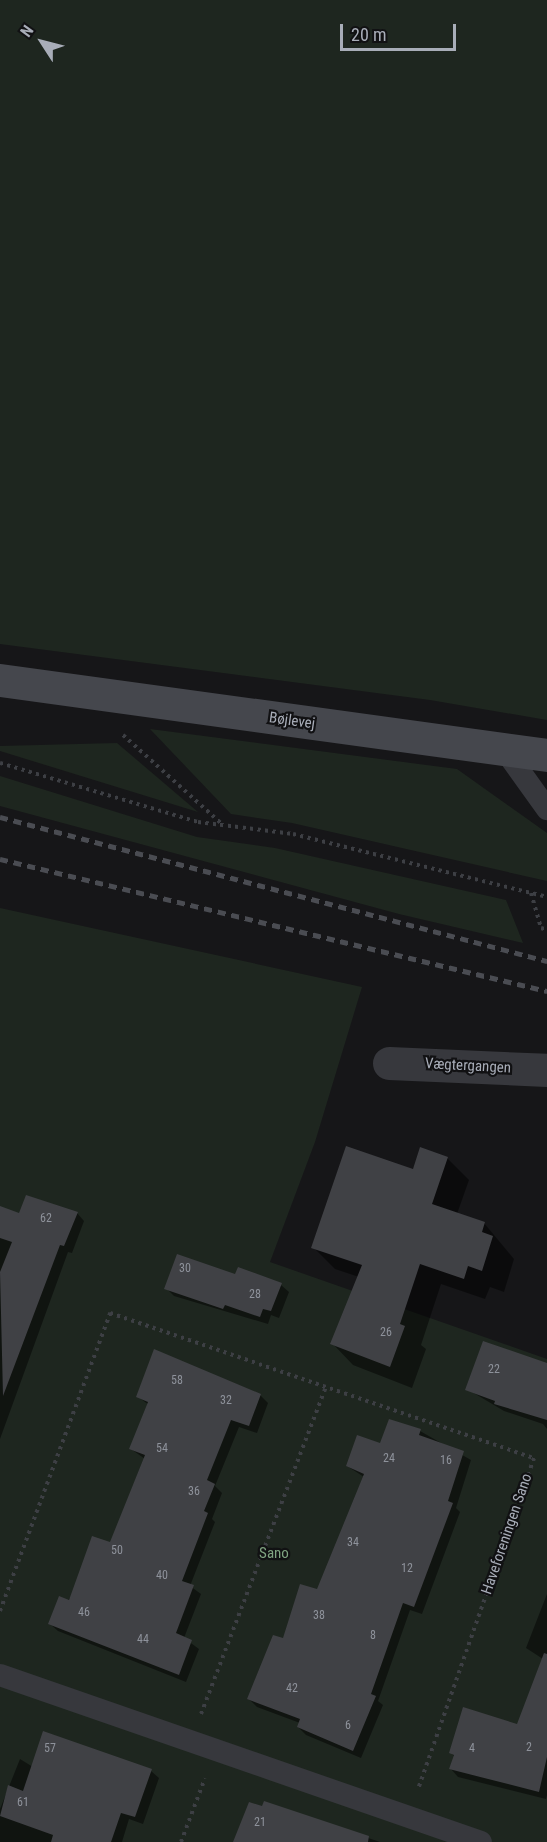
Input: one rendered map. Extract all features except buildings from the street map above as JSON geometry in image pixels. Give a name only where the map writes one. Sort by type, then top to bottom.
[{"type":"street","name":"Bøjlevej","points":[[0,680],[104,696],[547,754]]},
{"type":"street","name":"Bøjlevej","points":[[0,696],[38,687]]},
{"type":"street","name":"Vægtergangen","points":[[390,1063],[547,1070]]},
{"type":"lane","points":[[504,749],[547,809]]},
{"type":"lane","points":[[0,1675],[482,1842]]},
{"type":"path","points":[[104,696],[120,731],[223,825]]},
{"type":"path","points":[[0,763],[198,822],[293,834],[547,897]]},
{"type":"path","points":[[531,893],[541,928],[547,930]]},
{"type":"path","name":"Haveforeningen Sano","points":[[0,1611],[110,1313],[534,1458],[408,1818]]},
{"type":"path","points":[[191,1741],[326,1387]]},
{"type":"path","points":[[182,1842],[214,1750]]},
{"type":"green space","points":[[0,0],[547,0],[547,720],[430,700],[0,644]]},
{"type":"green space","points":[[150,729],[457,769],[547,833],[547,881],[292,823],[231,814]]},
{"type":"green space","points":[[117,743],[198,812],[0,751],[0,746]]},
{"type":"green space","points":[[0,776],[197,837],[275,848],[506,900],[523,943],[399,914],[0,806]]},
{"type":"green space","name":"Sano","points":[[0,908],[362,987],[315,1142],[270,1262],[547,1359],[547,1842],[0,1842]]},
{"type":"railway","points":[[0,817],[547,961]]},
{"type":"railway","points":[[0,859],[547,991]]}]
